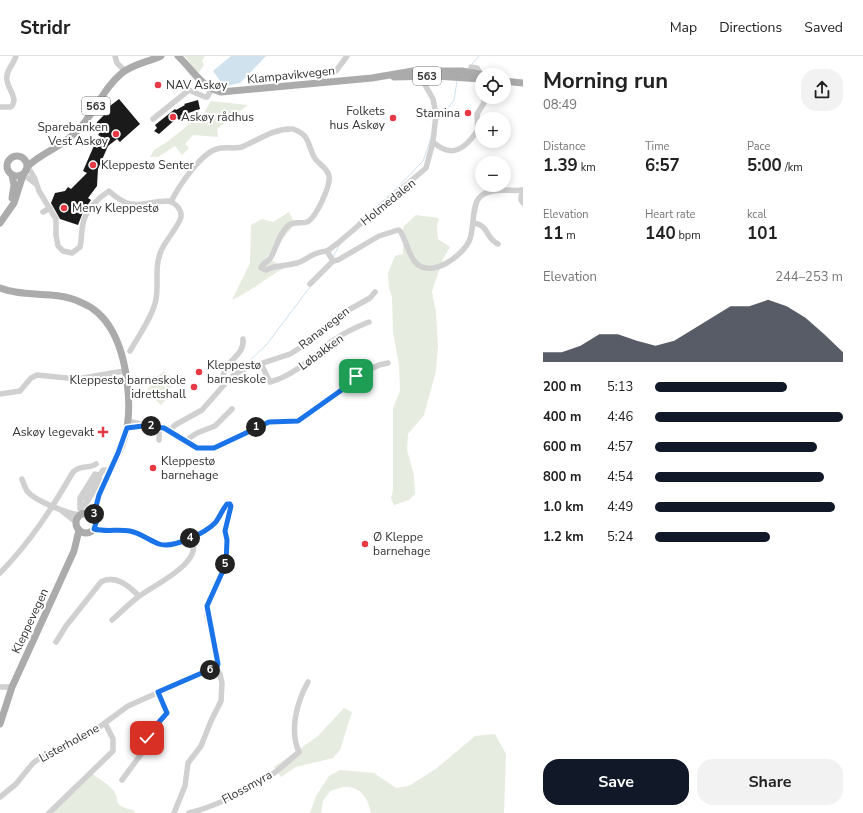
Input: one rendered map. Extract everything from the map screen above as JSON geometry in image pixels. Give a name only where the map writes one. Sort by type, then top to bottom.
[{"type":"main road","name":"563","points":[[147,61],[154,56]]},
{"type":"main road","name":"563","points":[[23,175],[28,166],[46,152],[67,141],[78,131],[112,83],[125,71],[161,56]]},
{"type":"main road","points":[[178,56],[192,70]]},
{"type":"main road","points":[[183,56],[201,82],[212,90]]},
{"type":"main road","name":"Klampavikvegen","points":[[212,90],[233,92],[372,78],[427,75],[462,71],[475,72]]},
{"type":"main road","name":"Klampavikvegen","points":[[427,75],[475,79]]},
{"type":"main road","points":[[511,82],[523,83]]},
{"type":"main road","name":"563","points":[[0,164],[14,156],[46,152]]},
{"type":"main road","points":[[20,156],[26,159],[28,166]]},
{"type":"main road","points":[[8,160],[7,168],[11,174],[14,185],[9,209]]},
{"type":"main road","points":[[0,172],[17,176],[23,175],[17,198],[0,223]]},
{"type":"main road","points":[[0,288],[12,292],[64,296],[76,300],[91,308],[104,320],[114,334],[124,371],[129,402],[128,424],[121,446],[99,495],[94,518],[96,523],[94,529],[86,533],[79,530],[76,522],[82,513],[99,495]]},
{"type":"main road","points":[[82,513],[94,518]]},
{"type":"main road","name":"Kleppevegen","points":[[74,551],[79,530]]},
{"type":"main road","name":"Kleppevegen","points":[[0,724],[12,687],[74,551],[86,533]]},
{"type":"street","points":[[0,107],[10,107],[14,103],[13,95],[7,82],[7,75],[16,56]]},
{"type":"street","points":[[116,56],[117,63],[125,71]]},
{"type":"street","points":[[320,80],[323,74],[336,71],[347,56]]},
{"type":"street","points":[[471,67],[477,68]]},
{"type":"street","name":"Holmedalen","points":[[171,202],[194,168],[209,152],[220,148],[243,147],[260,137],[285,129],[293,129],[306,137],[315,158],[328,172],[330,178],[324,196],[313,217],[305,222],[290,224],[281,235],[271,258],[262,266],[263,270],[272,266],[298,263],[315,253],[326,251],[420,175],[427,166],[433,142],[436,114],[435,104],[424,83],[427,75]]},
{"type":"street","name":"Klampavikvegen","points":[[153,119],[189,90],[207,97],[212,90]]},
{"type":"street","points":[[433,142],[444,150],[450,152],[455,151],[467,143],[478,130],[477,114],[483,104]]},
{"type":"street","points":[[28,166],[36,184],[56,218],[56,243],[63,251],[72,252],[80,247],[83,223],[88,213],[102,196],[109,191],[121,200],[132,205],[163,201],[171,202],[179,208],[180,218],[160,252],[156,272],[157,294],[154,306],[130,350]]},
{"type":"street","points":[[23,175],[36,184]]},
{"type":"street","points":[[498,244],[492,241],[484,227],[474,223],[475,208],[479,197],[491,191],[522,190],[521,200],[523,204]]},
{"type":"street","points":[[43,212],[50,208]]},
{"type":"street","name":"Holmedalen","points":[[310,284],[333,261],[342,258],[379,236],[399,230],[414,261],[421,267],[430,269],[443,265],[462,250],[469,240],[474,223]]},
{"type":"street","points":[[326,251],[333,261]]},
{"type":"street","name":"Ranavegen","points":[[170,431],[175,425],[202,410],[227,380],[242,370],[282,358],[294,352],[311,341],[336,317],[370,298],[375,292]]},
{"type":"street","name":"Løbakken","points":[[261,364],[270,382],[289,375],[306,364],[333,341],[369,322]]},
{"type":"street","points":[[227,380],[223,373],[231,361],[242,351],[243,339]]},
{"type":"street","points":[[128,424],[160,428],[170,431],[201,449],[214,448],[269,422],[298,421],[343,389],[356,376],[380,364],[388,363]]},
{"type":"street","points":[[0,394],[20,392],[31,378],[37,375],[77,379],[124,371]]},
{"type":"street","points":[[186,441],[197,433],[215,426],[232,409]]},
{"type":"street","points":[[159,440],[160,428]]},
{"type":"street","points":[[0,573],[25,545],[54,506],[74,471],[81,467],[89,468],[96,464]]},
{"type":"street","points":[[82,513],[80,498],[92,478],[95,474],[98,475],[103,470],[111,470]]},
{"type":"street","points":[[82,513],[100,481],[98,475]]},
{"type":"street","points":[[22,479],[30,493],[60,509],[76,522]]},
{"type":"street","points":[[94,529],[123,530],[133,532],[166,545],[173,544],[190,538],[211,526],[217,520],[225,506],[231,504],[231,511],[225,531],[227,540],[226,564],[207,606],[208,620],[217,654],[218,664],[216,669],[220,674],[222,682],[221,701],[201,746],[188,763],[185,786],[174,813]]},
{"type":"street","points":[[60,509],[82,513]]},
{"type":"street","points":[[112,620],[139,596],[188,562],[193,549],[190,538]]},
{"type":"street","points":[[56,642],[66,626],[101,582],[107,579],[119,581],[139,596]]},
{"type":"street","name":"Listerholene","points":[[0,797],[16,784],[36,760],[105,723],[128,706],[211,669],[216,669]]},
{"type":"street","name":"Flossmyra","points":[[189,813],[211,807],[272,775],[299,752],[296,742],[296,717],[300,696],[308,682]]},
{"type":"street","points":[[0,687],[12,687]]},
{"type":"street","points":[[122,780],[144,750],[149,733],[167,713],[158,692]]},
{"type":"street","name":"Listerholene","points":[[49,813],[113,751],[113,739],[105,723]]},
{"type":"shaded area","points":[[185,56],[205,56],[202,61],[204,65],[198,74]]},
{"type":"shaded area","points":[[211,101],[248,105],[217,129],[218,137],[193,135],[185,144],[189,148],[182,155],[175,146],[158,157],[150,157],[154,150],[167,142],[192,122],[201,118]]},
{"type":"shaded area","points":[[289,212],[295,224],[267,257],[285,268],[246,293],[232,300],[250,263],[251,225],[262,219],[273,222]]},
{"type":"shaded area","points":[[416,215],[439,218],[437,226],[438,239],[450,247],[443,259],[432,291],[436,313],[438,346],[436,371],[424,415],[408,434],[407,450],[414,475],[415,494],[409,500],[394,505],[391,498],[393,490],[393,408],[400,391],[399,365],[393,332],[392,297],[389,288],[388,273],[395,256],[403,254],[403,227]]},
{"type":"shaded area","points":[[164,371],[176,382],[169,389],[157,377]]},
{"type":"shaded area","points":[[156,379],[172,393],[161,405],[146,391]]},
{"type":"shaded area","points":[[344,708],[352,712],[340,750],[333,758],[296,767],[281,777],[274,767],[318,736]]},
{"type":"shaded area","points":[[495,734],[506,754],[504,813],[371,813],[369,804],[364,796],[353,788],[346,787],[330,791],[323,801],[321,813],[310,813],[316,796],[329,776],[340,770],[374,773],[396,788],[409,786],[437,768],[475,736]]},
{"type":"shaded area","points":[[93,774],[113,790],[121,806],[133,810],[135,813],[48,813]]},
{"type":"water","points":[[231,56],[266,56],[240,83],[227,86],[221,82],[213,71]]},
{"type":"building","name":"Kleppestø Senter","points":[[119,99],[140,124],[120,142],[117,139],[108,146],[98,169],[97,186],[88,198],[91,200],[83,212],[78,225],[60,219],[51,203],[55,193],[65,191],[68,187],[71,189],[87,173],[83,171],[96,141],[98,142],[100,136],[98,135],[100,132],[96,126],[97,122],[104,115],[102,112]]},
{"type":"building","name":"Askøy rådhus","points":[[198,100],[200,109],[180,116],[182,118],[179,120],[177,118],[159,134],[154,131],[157,128],[155,125],[175,109],[176,110],[185,105],[184,104]]},
{"type":"waterway","points":[[472,64],[479,56]]},
{"type":"waterway","points":[[438,120],[454,100],[457,81]]},
{"type":"waterway","points":[[357,223],[390,195],[423,161],[431,138]]},
{"type":"waterway","points":[[333,257],[340,244]]},
{"type":"waterway","points":[[243,367],[267,344],[310,287]]},
{"type":"place","name":"NAV Askøy","points":[[158,85]]},
{"type":"place","name":"Stamina","points":[[468,113]]},
{"type":"place","name":"Askøy rådhus","points":[[173,117]]},
{"type":"place","name":"Folkets hus Askøy","points":[[393,118]]},
{"type":"place","name":"Sparebanken Vest Askøy","points":[[116,134]]},
{"type":"place","name":"Kleppestø Senter","points":[[93,165]]},
{"type":"place","name":"Meny Kleppestø","points":[[64,208]]},
{"type":"place","name":"Kleppestø barneskole","points":[[199,372]]},
{"type":"place","name":"Kleppestø barneskole idrettshall","points":[[194,387]]},
{"type":"place","name":"Askøy legevakt","points":[[103,432]]},
{"type":"place","name":"Kleppestø barnehage","points":[[153,468]]},
{"type":"place","name":"Ø Kleppe barnehage","points":[[365,544]]},
{"type":"route","points":[[147,738],[149,733],[167,713],[158,692],[211,669],[216,669],[218,664],[217,654],[207,616],[207,606],[226,564],[227,540],[225,531],[231,506],[230,504],[227,504],[217,520],[211,526],[190,538],[170,545],[159,544],[133,532],[115,529],[104,531],[94,529],[96,523],[94,514],[99,495],[118,453],[127,428],[143,426],[164,428],[197,448],[214,448],[232,441],[257,426],[269,422],[276,420],[290,422],[298,421],[309,415],[343,389],[356,376]]}]
